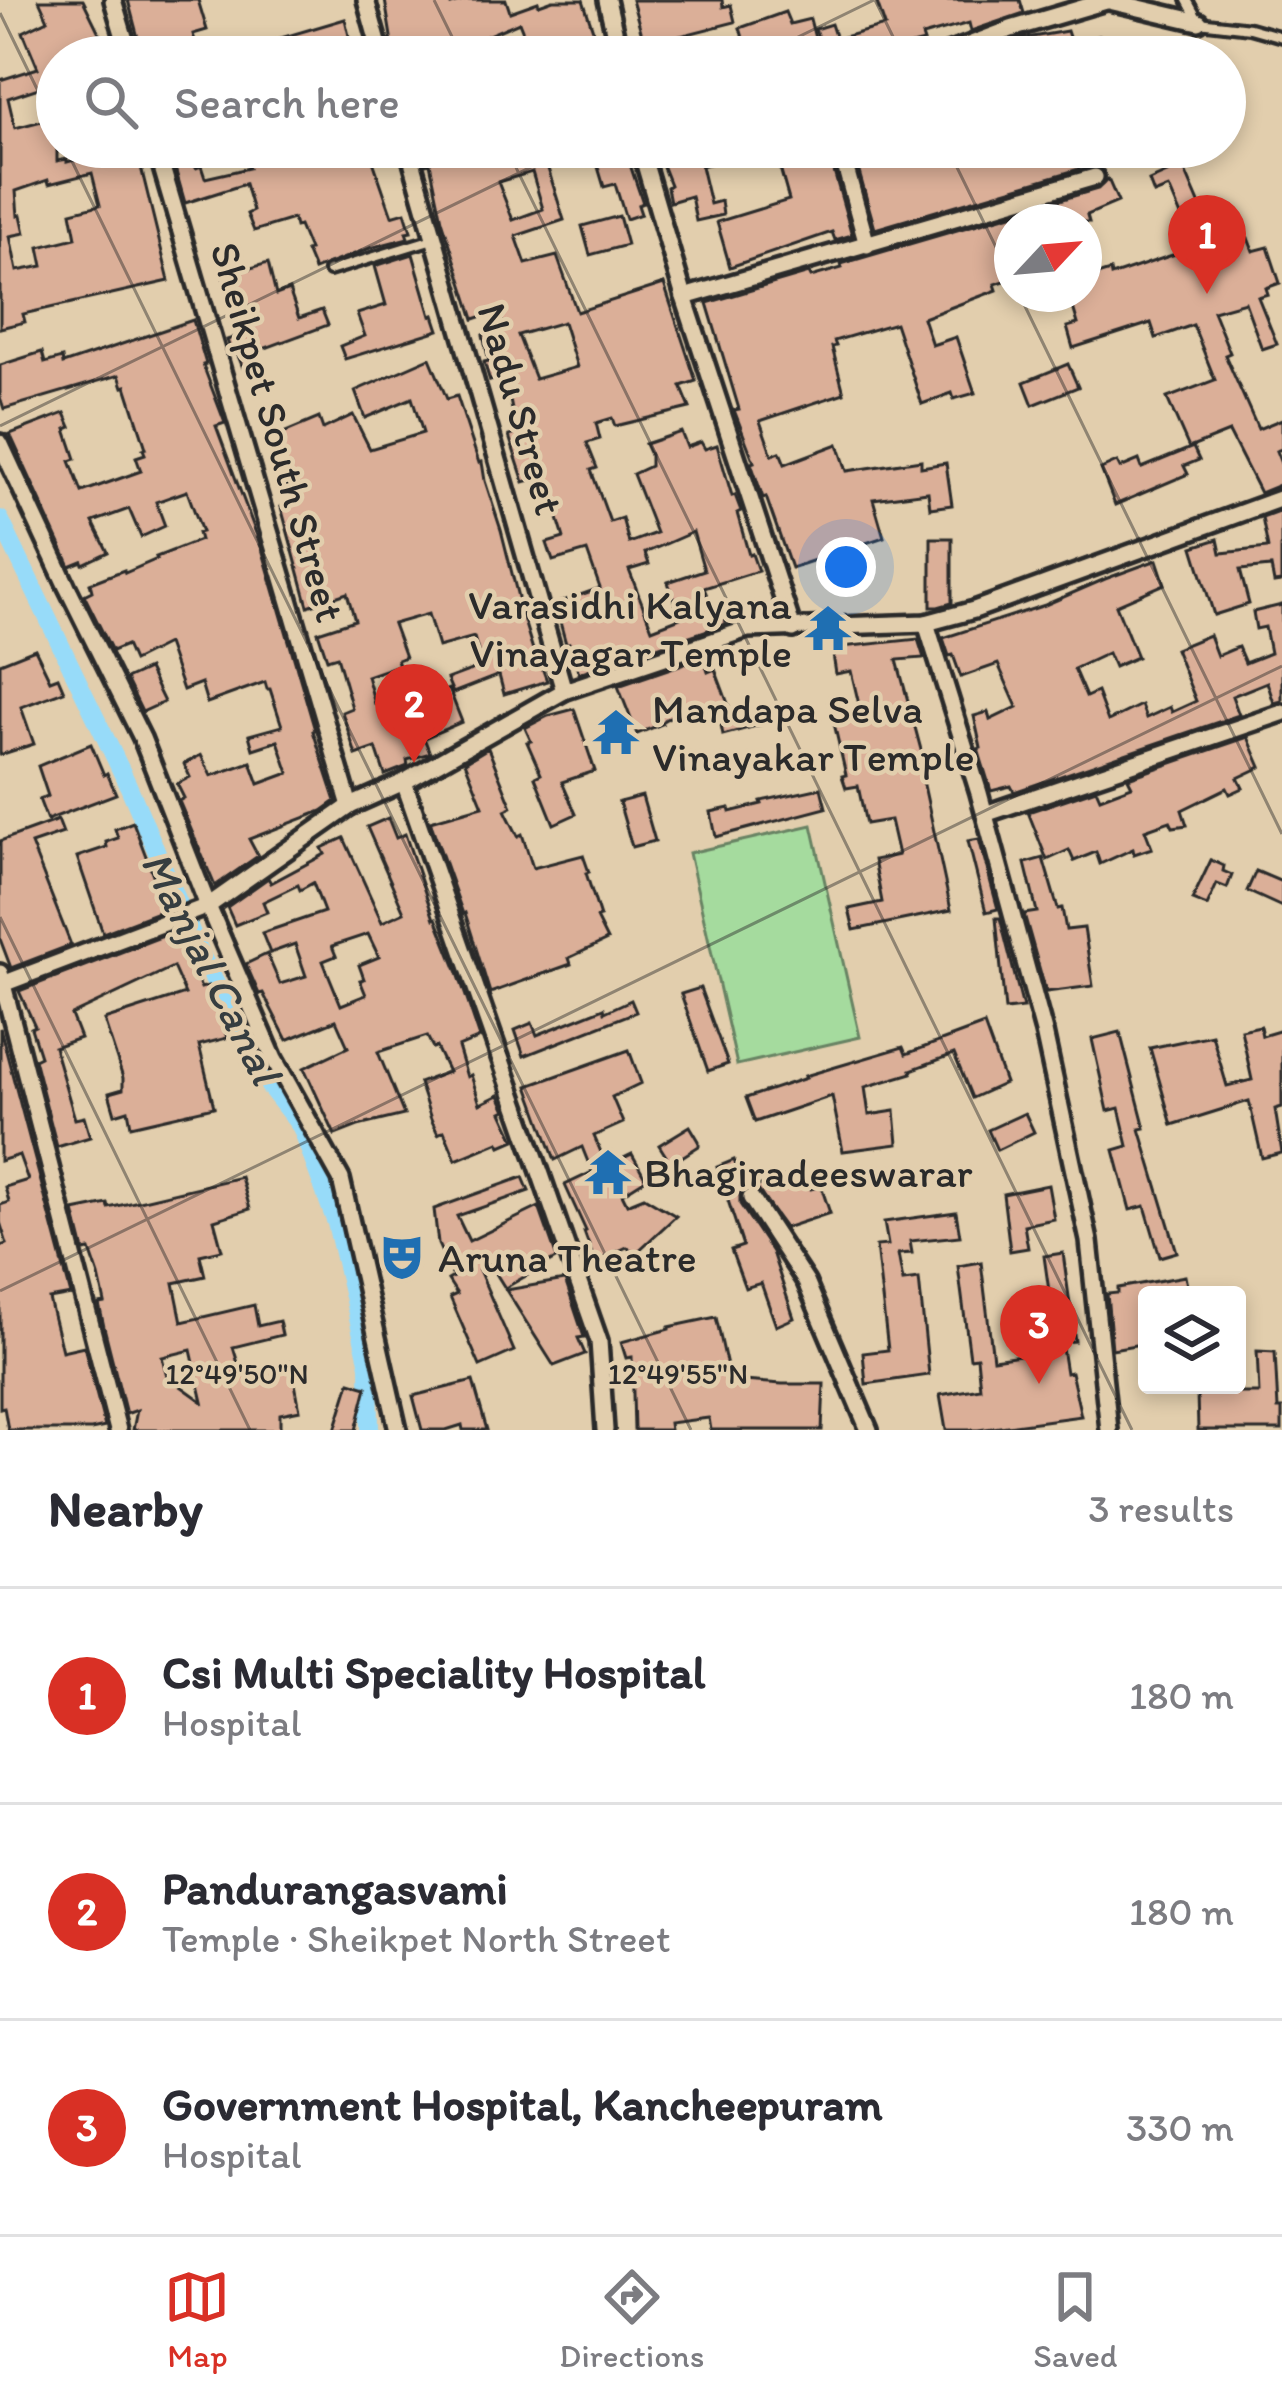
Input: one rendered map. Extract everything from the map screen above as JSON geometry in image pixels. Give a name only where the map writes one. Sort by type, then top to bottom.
[{"type":"street","points":[[113,0],[124,36]]},
{"type":"street","points":[[366,0],[376,36]]},
{"type":"street","points":[[607,0],[615,36]]},
{"type":"street","points":[[992,36],[1105,1],[1199,22]]},
{"type":"street","name":"Sheikpet South Street","points":[[162,168],[350,806]]},
{"type":"street","name":"Nadu Street","points":[[414,168],[564,691]]},
{"type":"street","points":[[646,168],[794,629]]},
{"type":"street","points":[[846,168],[867,245]]},
{"type":"street","points":[[684,297],[1095,176]]},
{"type":"street","points":[[0,443],[142,738],[274,1060],[341,1179],[398,1430]]},
{"type":"street","points":[[118,1430],[1,980],[207,906],[350,806],[404,782],[564,691],[748,629],[926,622],[974,610],[1282,498]]},
{"type":"street","points":[[926,622],[1044,1032],[1089,1241],[1109,1430]]},
{"type":"street","points":[[985,814],[1282,713]]},
{"type":"street","points":[[404,782],[598,1341],[605,1430]]},
{"type":"street","points":[[751,1198],[806,1282],[869,1430]]},
{"type":"lane","points":[[1187,0],[1199,22],[1282,37]]},
{"type":"lane","points":[[329,271],[434,238]]},
{"type":"green space","points":[[812,825],[860,1037],[737,1065],[689,853]]},
{"type":"building","points":[[39,0],[83,0],[101,36],[36,36],[36,63],[23,32],[48,20]]},
{"type":"building","points":[[128,0],[198,0],[207,30],[194,36],[137,36]]},
{"type":"building","points":[[385,0],[450,0],[451,5],[466,0],[506,0],[510,12],[538,2],[583,0],[595,36],[525,36],[519,22],[486,36],[391,36]]},
{"type":"building","points":[[632,0],[722,0],[723,7],[731,5],[735,22],[680,36],[642,36]]},
{"type":"building","points":[[876,0],[1020,0],[1024,13],[971,31],[969,23],[922,36],[847,36],[885,26]]},
{"type":"building","points":[[785,12],[790,24],[810,19],[814,36],[742,36],[740,28]]},
{"type":"building","points":[[345,19],[349,36],[288,36]]},
{"type":"building","points":[[831,24],[835,36],[818,36],[815,29]]},
{"type":"building","points":[[36,69],[36,89],[8,98],[15,128],[36,122],[36,168],[141,168],[169,281],[23,314],[25,322],[0,328],[0,80]],"holes":[[[92,173],[100,205],[71,212],[76,238],[39,247],[43,266],[17,271],[10,236],[25,233],[16,191]]]},
{"type":"building","points":[[175,168],[202,168],[205,178],[249,168],[375,168],[392,216],[405,212],[411,231],[406,232],[408,238],[314,270],[293,219],[254,231],[247,214],[253,211],[245,184],[185,203]]},
{"type":"building","points":[[431,168],[548,168],[564,220],[516,236],[526,264],[557,256],[577,312],[664,284],[696,381],[681,386],[690,408],[615,426],[612,418],[596,423],[600,439],[587,443],[597,468],[591,470],[610,522],[622,518],[629,543],[656,533],[633,474],[650,466],[645,444],[681,432],[687,447],[701,442],[705,449],[717,445],[741,511],[737,513],[749,555],[758,571],[704,588],[714,613],[724,611],[726,624],[579,673],[555,604],[600,588],[587,551],[553,561],[547,543],[564,538],[545,476],[524,482],[509,436],[517,434],[505,376],[490,381],[484,362],[489,361],[483,335],[504,326],[498,311],[474,319],[442,220]],"holes":[[[532,172],[543,209],[513,220],[498,182]],[[563,322],[577,367],[535,379],[518,335]],[[693,532],[704,570],[668,582],[680,618],[652,629],[629,570],[649,564],[645,553]]]},
{"type":"building","points":[[598,168],[631,168],[643,203],[638,205],[641,214],[626,219],[615,184],[604,187]]},
{"type":"building","points":[[663,168],[701,168],[710,204],[721,201],[723,215],[696,221],[691,196],[670,202]]},
{"type":"building","points":[[780,168],[833,168],[852,235],[835,240],[832,232],[730,267],[717,222],[789,200]]},
{"type":"building","points":[[858,168],[1079,168],[1079,169],[875,229]]},
{"type":"building","points":[[1184,168],[1201,208],[1181,216],[1169,188],[1154,194],[1149,181]]},
{"type":"building","points":[[1108,179],[1118,202],[1102,209],[1102,204],[1047,204],[1098,189]]},
{"type":"building","points":[[619,216],[627,245],[590,255],[582,226]]},
{"type":"building","points":[[994,219],[994,291],[923,318],[932,345],[956,337],[975,393],[954,399],[952,393],[922,404],[895,323],[834,341],[844,393],[760,421],[772,455],[780,452],[785,464],[838,444],[847,471],[921,460],[921,467],[946,463],[952,505],[930,508],[928,492],[873,499],[884,537],[791,568],[734,410],[739,409],[707,303],[842,268],[841,264]]},
{"type":"building","points":[[1248,238],[1253,251],[1268,247],[1280,283],[1258,297],[1277,344],[1262,349],[1245,302],[1213,311],[1230,353],[1225,355],[1258,429],[1282,419],[1282,449],[1276,451],[1282,484],[1260,493],[1229,432],[1189,448],[1167,398],[1215,380],[1193,325],[1156,338],[1151,323],[1073,348],[1067,327],[1078,324],[1074,312],[1102,312],[1102,273],[1110,271],[1111,276],[1187,250],[1190,260]]},
{"type":"building","points":[[413,254],[439,330],[345,359],[340,346],[365,336],[357,314],[386,305],[375,266]]},
{"type":"building","points":[[268,263],[276,295],[289,290],[299,318],[322,310],[328,325],[252,353],[256,363],[243,368],[227,340],[245,334],[234,294],[228,296],[223,276]]},
{"type":"building","points":[[193,320],[203,365],[225,423],[216,426],[263,552],[336,801],[249,839],[258,856],[215,886],[179,801],[184,798],[177,784],[190,777],[184,764],[201,755],[211,776],[251,762],[259,784],[289,773],[278,741],[253,749],[249,735],[282,726],[270,689],[265,682],[207,703],[201,683],[183,690],[167,644],[133,661],[126,645],[112,651],[84,595],[92,591],[90,583],[200,540],[198,533],[202,532],[187,491],[156,502],[165,526],[141,537],[129,509],[93,522],[108,552],[70,566],[10,434],[65,413],[76,459],[70,461],[82,492],[141,471],[136,457],[145,454],[146,448],[126,386],[119,375],[4,409],[0,397],[0,365],[42,352],[45,363],[62,358],[63,364]]},
{"type":"building","points":[[430,358],[447,399],[457,396],[482,462],[524,621],[547,681],[504,694],[499,675],[453,693],[447,679],[482,666],[474,637],[438,647],[428,614],[393,624],[405,657],[397,660],[399,665],[367,676],[375,704],[417,689],[421,700],[449,689],[462,722],[424,738],[430,753],[407,760],[408,766],[385,775],[376,748],[356,755],[342,712],[352,708],[337,656],[327,659],[318,632],[355,620],[347,593],[308,606],[281,507],[289,504],[281,489],[289,485],[269,439],[319,418],[323,429],[353,415],[370,449],[423,433],[412,398],[365,418],[355,391]]},
{"type":"building","points":[[1068,364],[1078,387],[1033,405],[1024,382]]},
{"type":"building","points":[[1193,447],[1199,460],[1184,466],[1188,474],[1115,505],[1101,469],[1139,460],[1142,468]]},
{"type":"building","points":[[1281,511],[1281,582],[1274,583],[1271,567],[1240,570],[1249,604],[1214,615],[1193,547],[1218,539],[1221,553],[1268,548],[1262,518]]},
{"type":"building","points":[[931,538],[952,538],[952,603],[938,607],[931,607]]},
{"type":"building","points":[[1157,560],[1165,584],[1116,605],[1137,657],[1114,667],[1108,653],[1074,669],[1086,697],[1097,692],[1108,721],[1141,705],[1146,718],[1196,701],[1175,649],[1209,635],[1217,656],[1238,647],[1245,663],[1270,653],[1265,627],[1256,629],[1253,612],[1282,605],[1282,701],[1274,703],[1267,682],[1232,696],[1239,715],[1014,792],[1011,786],[991,791],[974,716],[988,712],[990,720],[1017,707],[998,664],[961,677],[943,638],[1045,605]]},
{"type":"building","points":[[918,639],[924,658],[897,660],[924,761],[919,762],[951,910],[854,930],[849,909],[882,902],[874,860],[898,855],[890,820],[866,824],[858,786],[846,788],[842,776],[846,775],[833,719],[861,713],[851,671],[836,674],[832,648]]},
{"type":"building","points":[[35,649],[50,680],[58,677],[64,691],[21,707],[34,744],[0,755],[0,663]]},
{"type":"building","points":[[703,657],[708,672],[715,669],[733,717],[757,710],[760,725],[723,735],[717,705],[686,716],[683,709],[637,734],[618,686]]},
{"type":"building","points":[[148,669],[164,702],[142,712],[126,679]]},
{"type":"building","points":[[574,709],[595,771],[562,782],[576,814],[554,824],[535,777],[541,774],[525,728]]},
{"type":"building","points":[[1248,737],[1261,767],[1238,778],[1243,788],[1230,794],[1227,788],[1182,810],[1187,825],[1173,827],[1170,821],[1145,830],[1152,848],[1134,854],[1133,849],[1100,864],[1096,852],[1074,861],[1069,850],[1047,860],[1028,812],[1096,789],[1100,798],[1132,786],[1128,778]]},
{"type":"building","points":[[91,744],[116,794],[47,820],[39,799],[48,796],[38,766]]},
{"type":"building","points":[[488,748],[512,807],[505,810],[518,836],[522,834],[533,868],[583,855],[600,917],[596,918],[607,940],[569,958],[571,964],[490,993],[430,821],[483,806],[465,762]]},
{"type":"building","points":[[821,788],[826,808],[716,837],[711,812],[729,808],[730,812]]},
{"type":"building","points":[[642,796],[655,841],[632,847],[619,802]]},
{"type":"building","points":[[388,818],[396,838],[405,834],[480,1038],[458,1047],[467,1077],[471,1075],[480,1104],[499,1095],[515,1140],[456,1160],[444,1131],[438,1134],[419,1083],[448,1072],[427,1036],[378,1052],[404,1115],[335,1135],[304,1068],[348,1047],[336,1020],[287,1040],[263,993],[259,994],[246,964],[267,954],[280,984],[306,976],[295,944],[270,953],[262,933],[324,912],[313,883],[300,890],[298,885],[263,902],[267,912],[235,925],[227,907],[268,878],[271,883],[325,854],[322,848],[344,838],[382,922],[404,912],[367,827]],"holes":[[[368,934],[379,957],[359,965],[366,995],[341,1005],[323,961],[336,956],[332,946]]]},
{"type":"building","points":[[58,820],[63,833],[31,844],[71,945],[11,968],[0,939],[0,841]]},
{"type":"building","points":[[133,822],[166,909],[103,933],[77,857],[107,847],[106,842],[118,838],[115,829]]},
{"type":"building","points":[[979,839],[998,909],[986,912],[968,841]]},
{"type":"building","points":[[1043,858],[1066,930],[1084,928],[1093,986],[1046,992],[1024,914],[1037,912],[1025,863]]},
{"type":"building","points":[[1211,860],[1232,875],[1227,888],[1217,884],[1207,906],[1192,900]]},
{"type":"building","points":[[1256,871],[1282,882],[1282,907],[1247,891]]},
{"type":"building","points":[[996,918],[1000,918],[1023,1008],[1005,1010]]},
{"type":"building","points":[[176,931],[201,988],[208,986],[227,1038],[199,1045],[214,1107],[131,1126],[128,1110],[115,1114],[109,1093],[123,1089],[123,1078],[104,1020],[185,994],[173,967],[71,1015],[80,1038],[54,1047],[75,1119],[84,1117],[90,1137],[57,1147],[34,1059],[40,1056],[31,1028],[35,1026],[19,991]]},
{"type":"building","points":[[700,988],[728,1064],[708,1071],[681,994]]},
{"type":"building","points":[[631,1000],[636,1012],[524,1056],[515,1030],[532,1023],[537,1035]]},
{"type":"building","points":[[984,1025],[1005,1083],[972,1098],[954,1054],[865,1087],[869,1115],[895,1111],[898,1144],[843,1151],[832,1096],[755,1122],[746,1098],[903,1047],[906,1054]]},
{"type":"building","points":[[1260,1026],[1262,1036],[1282,1030],[1282,1107],[1275,1109],[1282,1153],[1262,1158],[1249,1101],[1172,1125],[1150,1048],[1212,1035],[1227,1086],[1252,1080],[1241,1030]]},
{"type":"building","points":[[0,1028],[71,1295],[49,1299],[62,1351],[84,1346],[105,1427],[8,1430],[4,1407],[0,1408],[0,1246],[7,1244],[0,1205],[9,1202],[5,1187],[28,1180],[19,1155],[0,1161]]},
{"type":"building","points":[[1120,1032],[1145,1128],[1140,1129],[1177,1252],[1160,1257],[1145,1206],[1130,1210],[1114,1150],[1128,1146],[1119,1108],[1108,1111],[1092,1039]]},
{"type":"building","points":[[629,1050],[641,1083],[612,1097],[623,1123],[594,1136],[607,1166],[632,1154],[646,1179],[622,1194],[627,1204],[644,1197],[676,1216],[635,1254],[627,1247],[595,1262],[565,1185],[592,1172],[582,1147],[555,1160],[528,1086]]},
{"type":"building","points":[[1025,1113],[1034,1132],[997,1150],[988,1130]]},
{"type":"building","points":[[690,1126],[699,1146],[671,1164],[659,1145]]},
{"type":"building","points":[[734,1160],[744,1188],[740,1204],[772,1252],[794,1318],[776,1326],[761,1283],[745,1288],[731,1250],[743,1246],[717,1167]]},
{"type":"building","points":[[805,1170],[811,1189],[821,1186],[830,1213],[785,1228],[755,1187]]},
{"type":"building","points":[[241,1177],[250,1209],[214,1220],[222,1250],[200,1255],[205,1276],[174,1283],[182,1322],[254,1305],[258,1326],[279,1321],[282,1335],[233,1347],[241,1373],[291,1362],[300,1410],[280,1414],[280,1430],[133,1430],[137,1410],[126,1414],[99,1304],[105,1303],[99,1276],[90,1250],[84,1251],[74,1211],[108,1204],[109,1208]],"holes":[[[191,1350],[203,1402],[167,1376],[162,1357]]]},
{"type":"building","points":[[523,1177],[529,1191],[457,1216],[469,1241],[539,1207],[557,1258],[505,1288],[490,1264],[479,1270],[514,1351],[480,1366],[450,1297],[457,1294],[438,1244],[434,1209]]},
{"type":"building","points":[[1048,1185],[1054,1219],[1024,1225],[1028,1248],[1010,1251],[1003,1194]]},
{"type":"building","points":[[956,1212],[960,1236],[910,1241],[912,1253],[898,1254],[903,1281],[919,1279],[929,1375],[866,1384],[863,1353],[888,1350],[876,1246],[888,1245],[884,1222]]},
{"type":"building","points":[[1063,1253],[1075,1341],[1061,1342],[1081,1416],[946,1430],[940,1395],[980,1388],[977,1357],[970,1358],[958,1266],[981,1262],[993,1359],[1035,1353],[1033,1323],[1053,1319],[1044,1256]]},
{"type":"building","points":[[1185,1276],[1187,1286],[1138,1286],[1138,1345],[1112,1349],[1107,1294],[1118,1293],[1118,1288]]},
{"type":"building","points":[[565,1280],[585,1354],[554,1366],[506,1290]]},
{"type":"building","points":[[716,1317],[730,1380],[824,1384],[822,1430],[711,1430],[709,1418],[669,1423],[670,1430],[634,1430],[632,1357],[626,1358],[621,1342]]},
{"type":"building","points":[[1257,1351],[1275,1352],[1282,1430],[1198,1430],[1197,1394],[1259,1393]]},
{"type":"building","points":[[473,1381],[487,1430],[463,1430],[462,1425],[422,1430],[413,1396]]},
{"type":"building","points":[[350,1382],[367,1387],[356,1430],[335,1430]]},
{"type":"waterway","name":"Manjal Canal","points":[[0,519],[128,785],[202,957],[269,1086],[301,1127],[336,1223],[369,1365],[370,1430]]},
{"type":"place","name":"Csi Multi Speciality Hospital","points":[[1207,294]]},
{"type":"place","name":"Varasidhi Kalyana Vinayagar Temple","points":[[828,628]]},
{"type":"place","name":"Mandapa Selva Vinayakar Temple","points":[[616,732]]},
{"type":"place","name":"Pandurangasvami","points":[[414,763]]},
{"type":"place","name":"Bhagiradeeswarar","points":[[608,1172]]},
{"type":"place","name":"Aruna Theatre","points":[[402,1257]]},
{"type":"place","name":"Government Hospital, Kancheepuram","points":[[1039,1384]]}]
